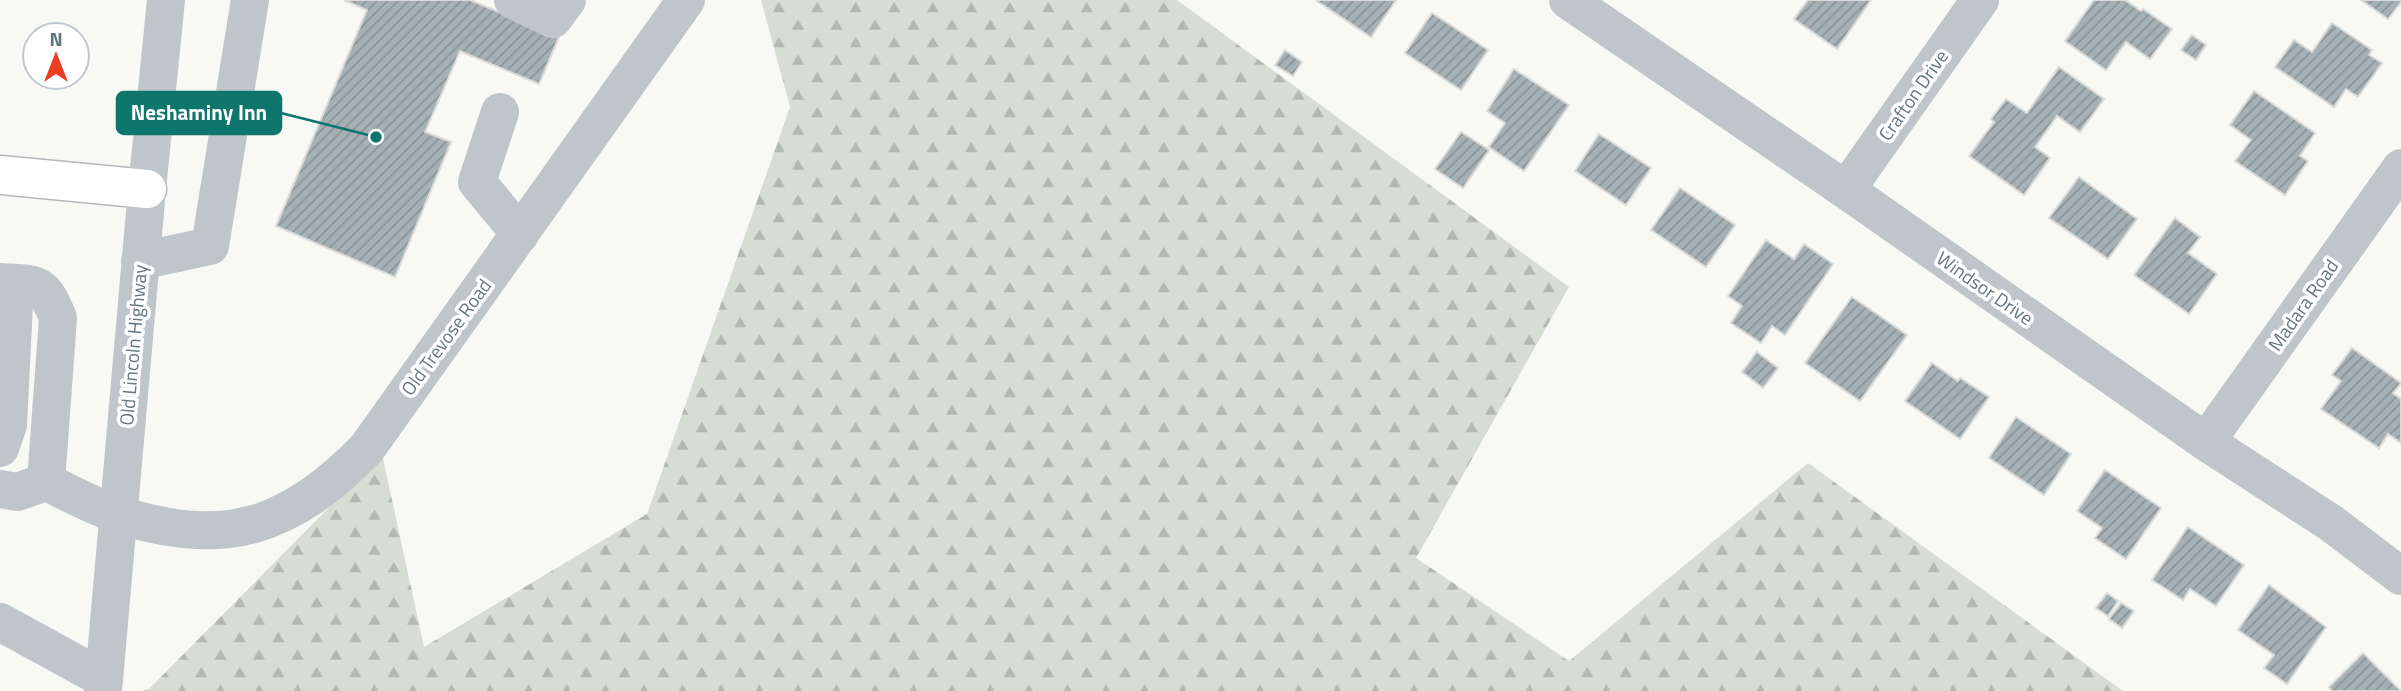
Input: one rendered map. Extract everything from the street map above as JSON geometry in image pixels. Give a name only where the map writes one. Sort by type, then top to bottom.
[{"type":"highway","points":[[0,175],[146,189]]},
{"type":"street","name":"Old Lincoln Highway","points":[[103,685],[146,189],[166,0]]},
{"type":"street","points":[[140,261],[210,246],[250,0]]},
{"type":"street","points":[[513,0],[553,19],[567,0]]},
{"type":"street","name":"Old Trevose Road","points":[[46,482],[118,514],[162,526],[195,531],[226,531],[257,524],[289,512],[321,492],[367,448],[686,0]]},
{"type":"street","name":"Windsor Drive","points":[[1568,0],[1846,190],[2206,442],[2331,523],[2401,576]]},
{"type":"street","name":"Crafton Drive","points":[[1846,190],[1980,0]]},
{"type":"street","points":[[499,112],[477,182],[520,234]]},
{"type":"street","name":"Madara Road","points":[[2206,442],[2401,168]]},
{"type":"street","points":[[0,448],[8,425],[8,282],[35,284],[49,296],[58,318],[46,482],[17,492],[0,489]]},
{"type":"street","points":[[0,622],[103,685]]},
{"type":"green space","points":[[761,0],[1177,0],[1569,287],[1416,558],[1569,661],[1808,463],[2123,691],[143,691],[149,689],[382,454],[424,647],[647,514],[790,107]]},
{"type":"building","points":[[344,0],[470,0],[559,37],[539,84],[460,51],[425,132],[451,142],[395,277],[276,226],[367,10]]},
{"type":"building","points":[[1318,0],[1396,0],[1371,37]]},
{"type":"building","points":[[1808,0],[1871,0],[1837,49],[1794,19]]},
{"type":"building","points":[[2094,0],[2125,0],[2172,29],[2150,59],[2126,42],[2106,70],[2065,41]]},
{"type":"building","points":[[2361,0],[2401,0],[2401,2],[2388,19]]},
{"type":"building","points":[[1432,13],[1488,50],[1461,90],[1405,53]]},
{"type":"building","points":[[2332,23],[2372,50],[2369,55],[2382,63],[2358,97],[2346,89],[2334,107],[2275,67],[2294,40],[2312,52]]},
{"type":"building","points":[[2192,35],[2206,45],[2196,60],[2181,50]]},
{"type":"building","points":[[1285,50],[1302,62],[1293,76],[1275,65]]},
{"type":"building","points":[[2059,67],[2104,99],[2080,132],[2057,116],[2035,147],[2050,158],[2024,195],[1969,156],[1994,122],[1991,119],[2006,99],[2027,113]]},
{"type":"building","points":[[1514,69],[1569,105],[1524,171],[1489,147],[1505,123],[1487,111]]},
{"type":"building","points":[[2254,91],[2315,133],[2300,156],[2308,161],[2285,195],[2235,161],[2251,140],[2230,125]]},
{"type":"building","points":[[1461,132],[1489,150],[1463,188],[1435,169]]},
{"type":"building","points":[[1599,134],[1651,168],[1626,205],[1575,171]]},
{"type":"building","points":[[2079,177],[2137,219],[2108,259],[2049,218]]},
{"type":"building","points":[[1680,188],[1735,225],[1706,267],[1651,230]]},
{"type":"building","points":[[2175,218],[2200,237],[2188,253],[2217,274],[2189,314],[2134,275]]},
{"type":"building","points":[[1766,240],[1794,259],[1804,244],[1833,264],[1785,335],[1772,326],[1761,343],[1731,323],[1742,306],[1728,296]]},
{"type":"building","points":[[1852,297],[1907,335],[1860,401],[1805,363]]},
{"type":"building","points":[[2352,348],[2401,383],[2393,393],[2401,399],[2401,443],[2388,434],[2379,448],[2321,409],[2341,381],[2332,375]]},
{"type":"building","points":[[1757,352],[1778,368],[1763,388],[1742,372]]},
{"type":"building","points":[[1932,363],[1958,381],[1960,378],[1989,397],[1960,439],[1905,401]]},
{"type":"building","points":[[2016,417],[2071,454],[2044,495],[1989,458]]},
{"type":"building","points":[[2105,470],[2161,508],[2126,559],[2095,538],[2102,528],[2077,511]]},
{"type":"building","points":[[2188,527],[2244,565],[2216,606],[2190,589],[2183,600],[2152,580]]},
{"type":"building","points":[[2269,585],[2326,627],[2287,684],[2264,668],[2274,655],[2238,630]]},
{"type":"building","points":[[2107,593],[2118,601],[2108,616],[2096,608]]},
{"type":"building","points":[[2121,603],[2134,611],[2122,628],[2109,619]]},
{"type":"building","points":[[2363,653],[2401,691],[2332,691],[2329,687]]},
{"type":"place","name":"Neshaminy Inn","points":[[376,137]]}]
